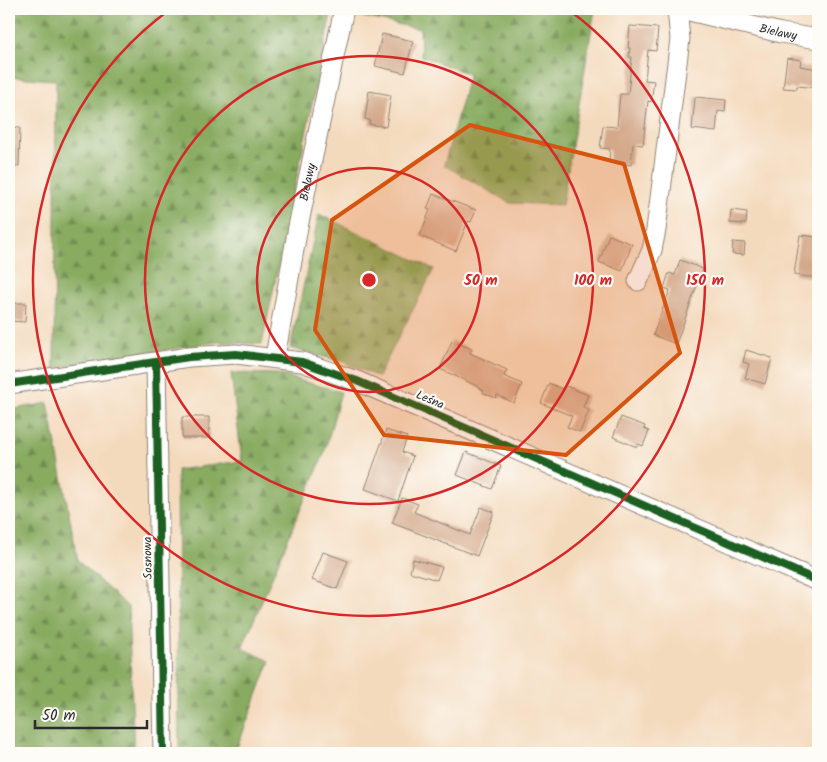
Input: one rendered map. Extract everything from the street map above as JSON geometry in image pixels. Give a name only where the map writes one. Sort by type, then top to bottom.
[{"type":"street","name":"Bielawy","points":[[275,357],[298,227],[344,9]]},
{"type":"street","points":[[638,281],[652,250],[656,230],[680,39],[677,9]]},
{"type":"street","name":"Bielawy","points":[[681,9],[781,33],[818,39]]},
{"type":"street","name":"Leśna","points":[[9,384],[156,362],[236,354],[275,357],[318,366],[357,381],[818,581]]},
{"type":"street","name":"Sosnowa","points":[[156,362],[163,753]]},
{"type":"highlighted area","points":[[470,125],[624,164],[680,353],[566,455],[384,435],[315,330],[332,220]]},
{"type":"green space","points":[[9,9],[332,9],[262,344],[216,342],[54,368],[56,80],[9,77]]},
{"type":"green space","points":[[361,9],[595,9],[562,205],[510,203],[444,165],[469,74],[421,56],[420,29],[359,16]]},
{"type":"green space","points":[[319,214],[434,269],[378,377],[344,362],[290,348]]},
{"type":"green space","points":[[231,373],[278,374],[341,392],[324,454],[242,648],[270,661],[235,753],[179,753],[177,470],[242,461]]},
{"type":"green space","points":[[48,403],[78,561],[128,607],[134,753],[9,753],[9,410]]},
{"type":"building","points":[[630,26],[658,28],[656,51],[648,50],[645,80],[654,81],[651,102],[648,101],[643,145],[633,144],[631,165],[609,162],[610,149],[600,148],[603,126],[617,127],[620,94],[628,94],[632,57],[629,57],[630,48],[628,48]]},
{"type":"building","points":[[382,34],[413,41],[405,73],[375,66]]},
{"type":"building","points":[[787,58],[801,60],[800,66],[818,69],[818,88],[797,86],[797,89],[783,88]]},
{"type":"building","points":[[369,91],[391,95],[386,127],[369,124],[370,120],[365,119]]},
{"type":"building","points":[[695,97],[726,100],[725,112],[718,111],[716,132],[692,129]]},
{"type":"building","points":[[9,127],[20,128],[19,166],[9,166]]},
{"type":"building","points":[[433,194],[476,210],[471,222],[468,221],[456,251],[420,236],[430,210],[427,209]]},
{"type":"building","points":[[731,210],[747,212],[746,224],[730,223]]},
{"type":"building","points":[[609,235],[632,244],[622,271],[599,262]]},
{"type":"building","points":[[800,235],[818,237],[818,278],[794,275]]},
{"type":"building","points":[[733,242],[745,243],[744,255],[732,254]]},
{"type":"building","points":[[680,260],[703,269],[676,344],[653,335],[670,290],[664,288],[669,273],[675,275]]},
{"type":"building","points":[[9,303],[26,303],[25,322],[9,321]]},
{"type":"building","points":[[452,341],[472,349],[470,353],[507,370],[504,376],[522,384],[514,403],[497,395],[496,398],[483,393],[484,391],[477,386],[440,369]]},
{"type":"building","points":[[746,350],[772,358],[765,384],[745,378],[749,364],[743,362]]},
{"type":"building","points":[[549,383],[564,390],[566,386],[588,395],[583,407],[589,410],[580,432],[567,427],[572,416],[541,403]]},
{"type":"building","points":[[182,417],[209,417],[209,438],[182,438]]},
{"type":"building","points":[[621,417],[645,426],[644,429],[649,431],[643,446],[638,444],[637,447],[613,437]]},
{"type":"building","points":[[386,430],[407,437],[402,452],[413,456],[398,501],[365,489]]},
{"type":"building","points":[[466,452],[501,466],[492,489],[457,475]]},
{"type":"building","points":[[402,498],[418,504],[414,512],[470,535],[481,507],[494,512],[477,556],[392,523]]},
{"type":"building","points":[[323,552],[348,561],[337,589],[312,580]]},
{"type":"building","points":[[413,559],[442,567],[437,580],[410,572]]},
{"type":"cycle path","points":[[9,384],[189,357],[236,354],[302,362],[357,381],[818,581]]},
{"type":"cycle path","points":[[156,362],[163,753]]}]
